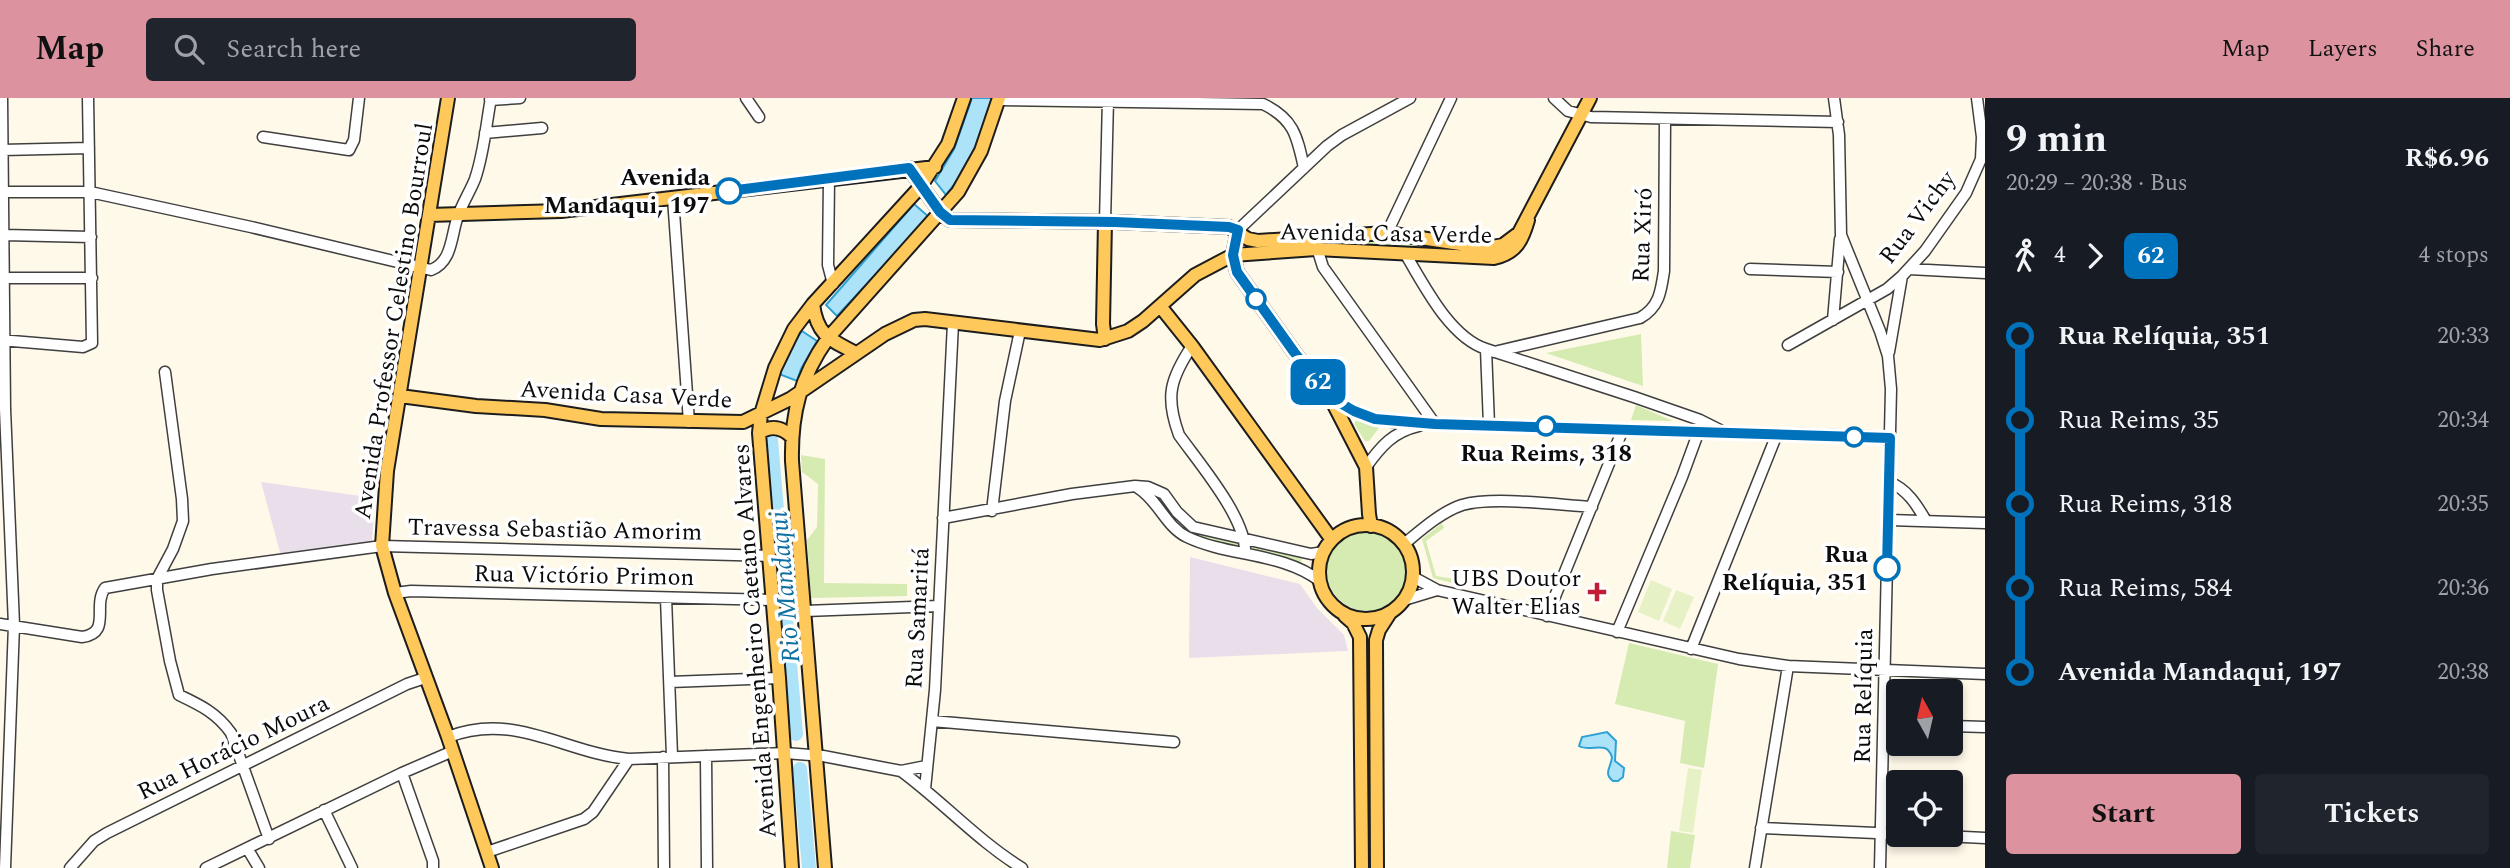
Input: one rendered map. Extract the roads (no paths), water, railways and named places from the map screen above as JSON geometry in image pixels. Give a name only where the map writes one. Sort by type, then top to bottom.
[{"type":"main road","name":"Avenida Professor Celestino Bourroul","points":[[448,98],[387,471],[382,546],[395,593],[453,751],[492,868]]},
{"type":"main road","name":"Avenida Engenheiro Caetano Alvares","points":[[792,868],[759,433],[761,414],[775,368],[794,329],[935,167],[948,144],[964,98]]},
{"type":"main road","name":"Avenida Casa Verde","points":[[940,212],[950,220],[1229,227],[1238,230],[1248,239],[1258,241],[1315,244],[1406,255],[1483,258],[1505,255],[1519,244],[1528,220],[1590,98]]},
{"type":"main road","name":"Avenida Engenheiro Caetano Alvares","points":[[825,868],[792,461],[794,407],[815,357],[828,338],[958,192],[981,151],[998,99]]},
{"type":"main road","points":[[429,215],[561,211],[935,167]]},
{"type":"main road","points":[[909,168],[940,212]]},
{"type":"main road","name":"Avenida Casa Verde","points":[[400,396],[476,406],[545,410],[601,419],[743,422],[799,392],[884,334],[914,320],[1105,339],[1128,331],[1195,275],[1233,255],[1387,233],[1487,248],[1511,241],[1528,220]]},
{"type":"main road","points":[[1105,222],[1105,339]]},
{"type":"main road","points":[[1238,230],[1233,255],[1243,283],[1330,397],[1366,467],[1371,526]]},
{"type":"main road","points":[[813,304],[815,318],[828,338],[856,353]]},
{"type":"main road","points":[[1160,306],[1332,540]]},
{"type":"main road","points":[[759,433],[767,428],[777,428],[785,430],[792,437]]},
{"type":"main road","points":[[1362,868],[1360,637],[1353,623],[1328,600],[1320,581],[1320,562],[1332,540],[1354,527],[1371,526],[1395,535],[1404,544],[1410,554],[1413,577],[1404,600],[1390,613],[1376,640],[1377,868]]},
{"type":"main road","points":[[1343,613],[1366,619],[1390,613]]},
{"type":"street","points":[[2,98],[5,278],[3,340],[14,625],[5,868]]},
{"type":"street","points":[[3,340],[83,347],[89,346],[93,338],[88,98]]},
{"type":"street","points":[[263,137],[349,150],[354,140],[359,98]]},
{"type":"street","points":[[4,192],[90,192],[251,226],[431,270],[442,264],[446,257],[457,216],[474,181],[490,99],[520,98]]},
{"type":"street","points":[[746,98],[759,117]]},
{"type":"street","points":[[1238,230],[1342,135],[1410,98]]},
{"type":"street","points":[[1387,233],[1451,98]]},
{"type":"street","points":[[1554,98],[1568,111],[1580,116],[1838,122]]},
{"type":"street","name":"Rua Relíquia","points":[[1834,98],[1838,122],[1841,235],[1888,356],[1891,389],[1880,868]]},
{"type":"street","name":"Rua Vichy","points":[[1788,345],[1868,301],[1905,273],[1970,186],[1981,159],[1983,135],[1977,98]]},
{"type":"street","points":[[998,99],[1263,104],[1278,111],[1292,126],[1304,168]]},
{"type":"street","points":[[1105,222],[1108,100]]},
{"type":"street","name":"Rua Xiró","points":[[1490,350],[1640,318],[1657,305],[1664,271],[1665,120]]},
{"type":"street","points":[[485,134],[542,128]]},
{"type":"street","points":[[2,150],[89,148]]},
{"type":"street","points":[[829,179],[828,265],[833,284]]},
{"type":"street","points":[[673,198],[689,422]]},
{"type":"street","points":[[4,235],[91,237]]},
{"type":"street","points":[[1833,320],[1841,235]]},
{"type":"street","points":[[1315,244],[1323,267],[1412,388],[1432,424]]},
{"type":"street","points":[[1406,255],[1455,329],[1469,341],[1700,420],[1722,431]]},
{"type":"street","points":[[1750,269],[1838,272]]},
{"type":"street","points":[[1905,273],[1985,273]]},
{"type":"street","name":"Rua Relíquia","points":[[1888,356],[1905,273]]},
{"type":"street","points":[[5,278],[92,278]]},
{"type":"street","name":"Rua Samaritá","points":[[925,789],[939,606],[953,323]]},
{"type":"street","points":[[992,511],[1005,401],[1020,331]]},
{"type":"street","points":[[1192,346],[1172,381],[1170,397],[1173,420],[1179,435],[1237,519],[1246,540],[1245,553]]},
{"type":"street","points":[[1489,425],[1490,350]]},
{"type":"street","points":[[165,372],[183,521],[173,549],[157,579],[170,661],[179,695],[204,706],[222,721],[231,733],[269,839]]},
{"type":"street","points":[[1330,397],[1375,419],[1432,424],[1890,438]]},
{"type":"street","points":[[1375,419],[1383,430],[1386,441]]},
{"type":"street","points":[[1617,632],[1699,433],[1700,420]]},
{"type":"street","points":[[1366,467],[1386,441],[1402,431],[1432,424]]},
{"type":"street","points":[[1547,616],[1623,429]]},
{"type":"street","points":[[1691,649],[1777,434]]},
{"type":"street","points":[[1889,482],[1910,498],[1926,521]]},
{"type":"street","points":[[943,518],[1072,494],[1135,486],[1159,491],[1193,527],[1311,554],[1324,552]]},
{"type":"street","points":[[1135,486],[1146,493],[1169,522],[1185,536],[1287,564],[1320,581]]},
{"type":"street","points":[[1404,544],[1439,517],[1460,506],[1474,503],[1592,508]]},
{"type":"street","points":[[1888,520],[1985,523]]},
{"type":"street","name":"Travessa Sebastião Amorim","points":[[14,625],[82,637],[92,636],[100,624],[100,598],[105,588],[382,546],[769,556]]},
{"type":"street","points":[[1413,577],[1437,590],[1739,659],[1788,666],[1985,674]]},
{"type":"street","points":[[1404,600],[1437,590]]},
{"type":"street","name":"Rua Victório Primon","points":[[395,593],[772,600]]},
{"type":"street","points":[[664,868],[670,682],[666,598]]},
{"type":"street","points":[[805,611],[939,606]]},
{"type":"street","points":[[0,624],[14,625]]},
{"type":"street","points":[[1755,868],[1788,666]]},
{"type":"street","name":"Rua Horácio Moura","points":[[69,868],[94,841],[107,833],[407,684],[425,678]]},
{"type":"street","points":[[670,682],[779,678]]},
{"type":"street","points":[[932,721],[1174,742]]},
{"type":"street","points":[[1964,726],[1985,727]]},
{"type":"street","points":[[448,737],[484,729],[511,728],[608,757],[629,759],[785,753],[816,755],[901,771],[926,766]]},
{"type":"street","points":[[206,868],[453,751]]},
{"type":"street","points":[[706,756],[707,868]]},
{"type":"street","points":[[487,852],[584,819],[593,812],[629,759]]},
{"type":"street","points":[[901,771],[997,852],[1022,868]]},
{"type":"street","points":[[402,773],[433,861],[433,868]]},
{"type":"street","points":[[324,810],[352,868]]},
{"type":"street","points":[[1761,828],[1886,833]]},
{"type":"street","points":[[1963,837],[1985,838]]},
{"type":"street","points":[[247,848],[259,868]]},
{"type":"water","points":[[972,98],[993,98],[969,161],[946,195],[935,181],[954,149]]},
{"type":"water","points":[[914,204],[929,217],[837,316],[826,305]]},
{"type":"water","points":[[802,331],[817,341],[797,381],[779,374],[791,347]]},
{"type":"water","points":[[1607,732],[1616,741],[1615,761],[1624,768],[1623,777],[1618,781],[1613,781],[1608,775],[1612,757],[1606,749],[1579,746],[1582,737]]},
{"type":"waterway","name":"Rio Mandaqui","points":[[771,440],[796,734]]},
{"type":"waterway","name":"Rio Mandaqui","points":[[800,769],[809,868]]},
{"type":"place","name":"Avenida Mandaqui, 197","points":[[729,191]]},
{"type":"place","name":"Rua Reims, 318","points":[[1546,426]]},
{"type":"place","name":"Rua Relíquia, 351","points":[[1887,568]]},
{"type":"place","name":"UBS Doutor Walter Elias","points":[[1597,592]]}]
